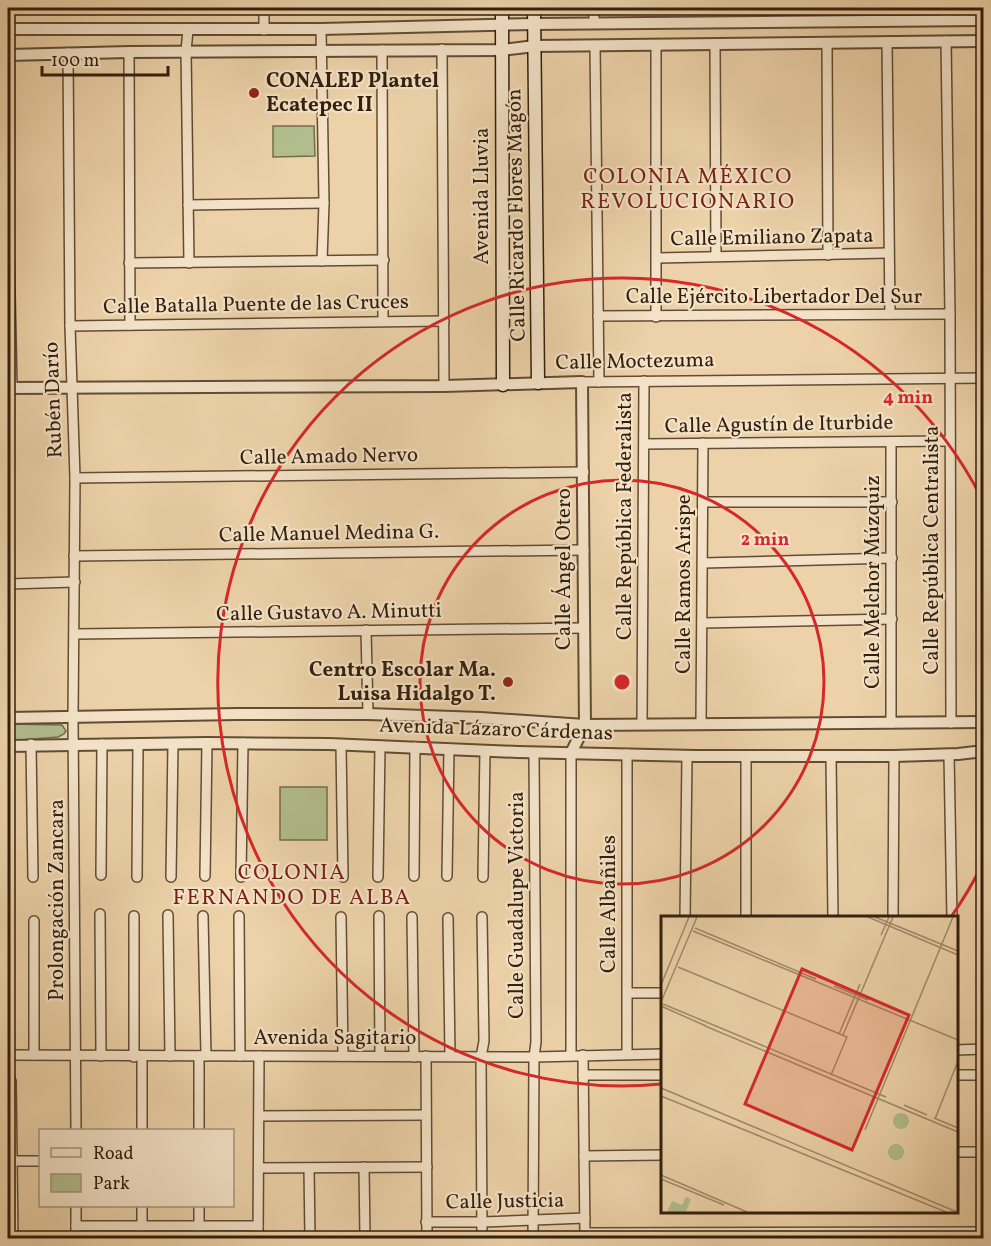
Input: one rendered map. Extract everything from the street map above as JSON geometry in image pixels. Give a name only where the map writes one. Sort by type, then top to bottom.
[{"type":"main road","name":"Avenida Lluvia","points":[[502,8],[503,385]]},
{"type":"main road","name":"Calle Ricardo Flores Magón","points":[[534,8],[538,383]]},
{"type":"street","points":[[264,8],[264,30]]},
{"type":"street","points":[[594,8],[594,23]]},
{"type":"street","points":[[946,8],[946,20]]},
{"type":"street","points":[[8,29],[264,30],[594,23],[984,20]]},
{"type":"street","points":[[321,29],[324,203],[322,261]]},
{"type":"street","points":[[188,30],[186,51],[189,263]]},
{"type":"street","points":[[8,54],[501,50],[535,46],[984,40]]},
{"type":"street","name":"Calle República Centralista","points":[[946,41],[950,314],[951,723]]},
{"type":"street","points":[[887,42],[890,314]]},
{"type":"street","points":[[827,43],[828,255]]},
{"type":"street","points":[[715,44],[716,256]]},
{"type":"street","points":[[656,45],[656,317]]},
{"type":"street","points":[[595,46],[599,382]]},
{"type":"street","points":[[382,50],[383,321]]},
{"type":"street","points":[[442,50],[444,386]]},
{"type":"street","points":[[129,52],[130,325]]},
{"type":"street","name":"Rubén Darío","points":[[68,53],[71,387],[75,478],[73,718],[75,745]]},
{"type":"street","points":[[8,200],[10,388]]},
{"type":"street","points":[[188,205],[324,203]]},
{"type":"street","name":"Calle Emiliano Zapata","points":[[657,258],[888,253]]},
{"type":"street","points":[[129,263],[384,260]]},
{"type":"street","name":"Calle Ejército Libertador Del Sur","points":[[598,316],[950,314]]},
{"type":"street","name":"Calle Batalla Puente de las Cruces","points":[[70,326],[444,321]]},
{"type":"street","name":"Calle Moctezuma","points":[[10,388],[444,386],[644,381],[984,378]]},
{"type":"street","name":"Calle República Federalista","points":[[642,724],[644,381]]},
{"type":"street","name":"Calle Ángel Otero","points":[[571,753],[585,725],[582,382]]},
{"type":"street","name":"Calle Agustín de Iturbide","points":[[644,444],[950,441]]},
{"type":"street","name":"Calle Melchor Múzquiz","points":[[891,442],[891,723]]},
{"type":"street","name":"Calle Ramos Arispe","points":[[701,724],[703,443]]},
{"type":"street","name":"Calle Amado Nervo","points":[[75,478],[584,472]]},
{"type":"street","points":[[703,502],[892,502]]},
{"type":"street","name":"Calle Manuel Medina G.","points":[[74,556],[584,550]]},
{"type":"street","points":[[703,563],[892,558]]},
{"type":"street","points":[[8,584],[75,582]]},
{"type":"street","points":[[702,623],[892,619]]},
{"type":"street","name":"Calle Gustavo A. Minutti","points":[[75,634],[583,628]]},
{"type":"street","points":[[366,630],[368,714]]},
{"type":"street","name":"Avenida Lázaro Cárdenas","points":[[8,718],[368,714],[585,725],[984,722]]},
{"type":"street","points":[[205,876],[207,743]]},
{"type":"street","points":[[241,877],[243,743]]},
{"type":"street","name":"Avenida Lázaro Cárdenas","points":[[8,746],[243,743],[415,747],[534,753],[831,757],[949,755],[984,750]]},
{"type":"street","points":[[31,744],[33,877]]},
{"type":"street","points":[[101,875],[102,744]]},
{"type":"street","points":[[136,877],[138,744]]},
{"type":"street","points":[[171,877],[173,744]]},
{"type":"street","name":"Prolongación Zancara","points":[[75,745],[76,1129]]},
{"type":"street","points":[[341,745],[343,877]]},
{"type":"street","points":[[378,877],[380,746]]},
{"type":"street","points":[[414,876],[415,747]]},
{"type":"street","points":[[447,876],[449,749]]},
{"type":"street","points":[[483,877],[485,751]]},
{"type":"street","name":"Calle Guadalupe Victoria","points":[[533,1239],[536,1042],[534,753]]},
{"type":"street","points":[[571,753],[571,1055]]},
{"type":"street","name":"Calle Albañiles","points":[[627,754],[627,1054]]},
{"type":"street","points":[[949,755],[952,916]]},
{"type":"street","points":[[685,916],[687,756]]},
{"type":"street","points":[[746,756],[746,916]]},
{"type":"street","points":[[893,916],[894,756]]},
{"type":"street","points":[[831,757],[833,916]]},
{"type":"street","points":[[100,914],[101,1056]]},
{"type":"street","points":[[168,915],[171,1056]]},
{"type":"street","points":[[134,916],[142,1129]]},
{"type":"street","points":[[199,1129],[203,916]]},
{"type":"street","points":[[239,916],[240,1056]]},
{"type":"street","points":[[379,916],[380,1056]]},
{"type":"street","points":[[341,917],[343,1056]]},
{"type":"street","points":[[412,917],[414,1057]]},
{"type":"street","points":[[482,917],[484,1041],[481,1057],[482,1239]]},
{"type":"street","points":[[448,918],[450,1056]]},
{"type":"street","points":[[34,921],[34,1055]]},
{"type":"street","points":[[628,993],[661,993]]},
{"type":"street","points":[[958,1050],[984,1049]]},
{"type":"street","points":[[582,1054],[585,1236],[873,1235],[984,1232]]},
{"type":"street","name":"Avenida Sagitario","points":[[8,1055],[534,1057],[582,1054],[661,1054]]},
{"type":"street","points":[[258,1239],[259,1056]]},
{"type":"street","points":[[426,1056],[427,1239]]},
{"type":"street","points":[[583,1075],[661,1075]]},
{"type":"street","points":[[958,1075],[984,1075]]},
{"type":"street","points":[[11,1081],[10,1161],[13,1239]]},
{"type":"street","points":[[259,1116],[426,1115]]},
{"type":"street","points":[[958,1152],[984,1152]]},
{"type":"street","points":[[584,1156],[661,1155]]},
{"type":"street","points":[[10,1161],[39,1161]]},
{"type":"street","points":[[364,1167],[364,1239]]},
{"type":"street","points":[[259,1168],[427,1167]]},
{"type":"street","points":[[309,1168],[310,1239]]},
{"type":"street","points":[[76,1207],[76,1239]]},
{"type":"street","points":[[142,1207],[142,1239]]},
{"type":"street","points":[[199,1207],[199,1239]]},
{"type":"street","name":"Calle Justicia","points":[[426,1222],[585,1218]]},
{"type":"street","points":[[76,1226],[258,1226]]},
{"type":"green space","points":[[273,126],[314,126],[315,156],[273,157]]},
{"type":"green space","points":[[8,724],[62,725],[66,731],[58,737],[8,741]]},
{"type":"green space","points":[[280,787],[327,787],[327,840],[280,840]]},
{"type":"place","name":"CONALEP Plantel Ecatepec II","points":[[254,93]]},
{"type":"place","name":"Centro Escolar Ma. Luisa Hidalgo T.","points":[[508,682]]},
{"type":"district","name":"COLONIA MÉXICO REVOLUCIONARIO","points":[[688,190]]},
{"type":"district","name":"COLONIA FERNANDO DE ALBA","points":[[292,886]]}]
